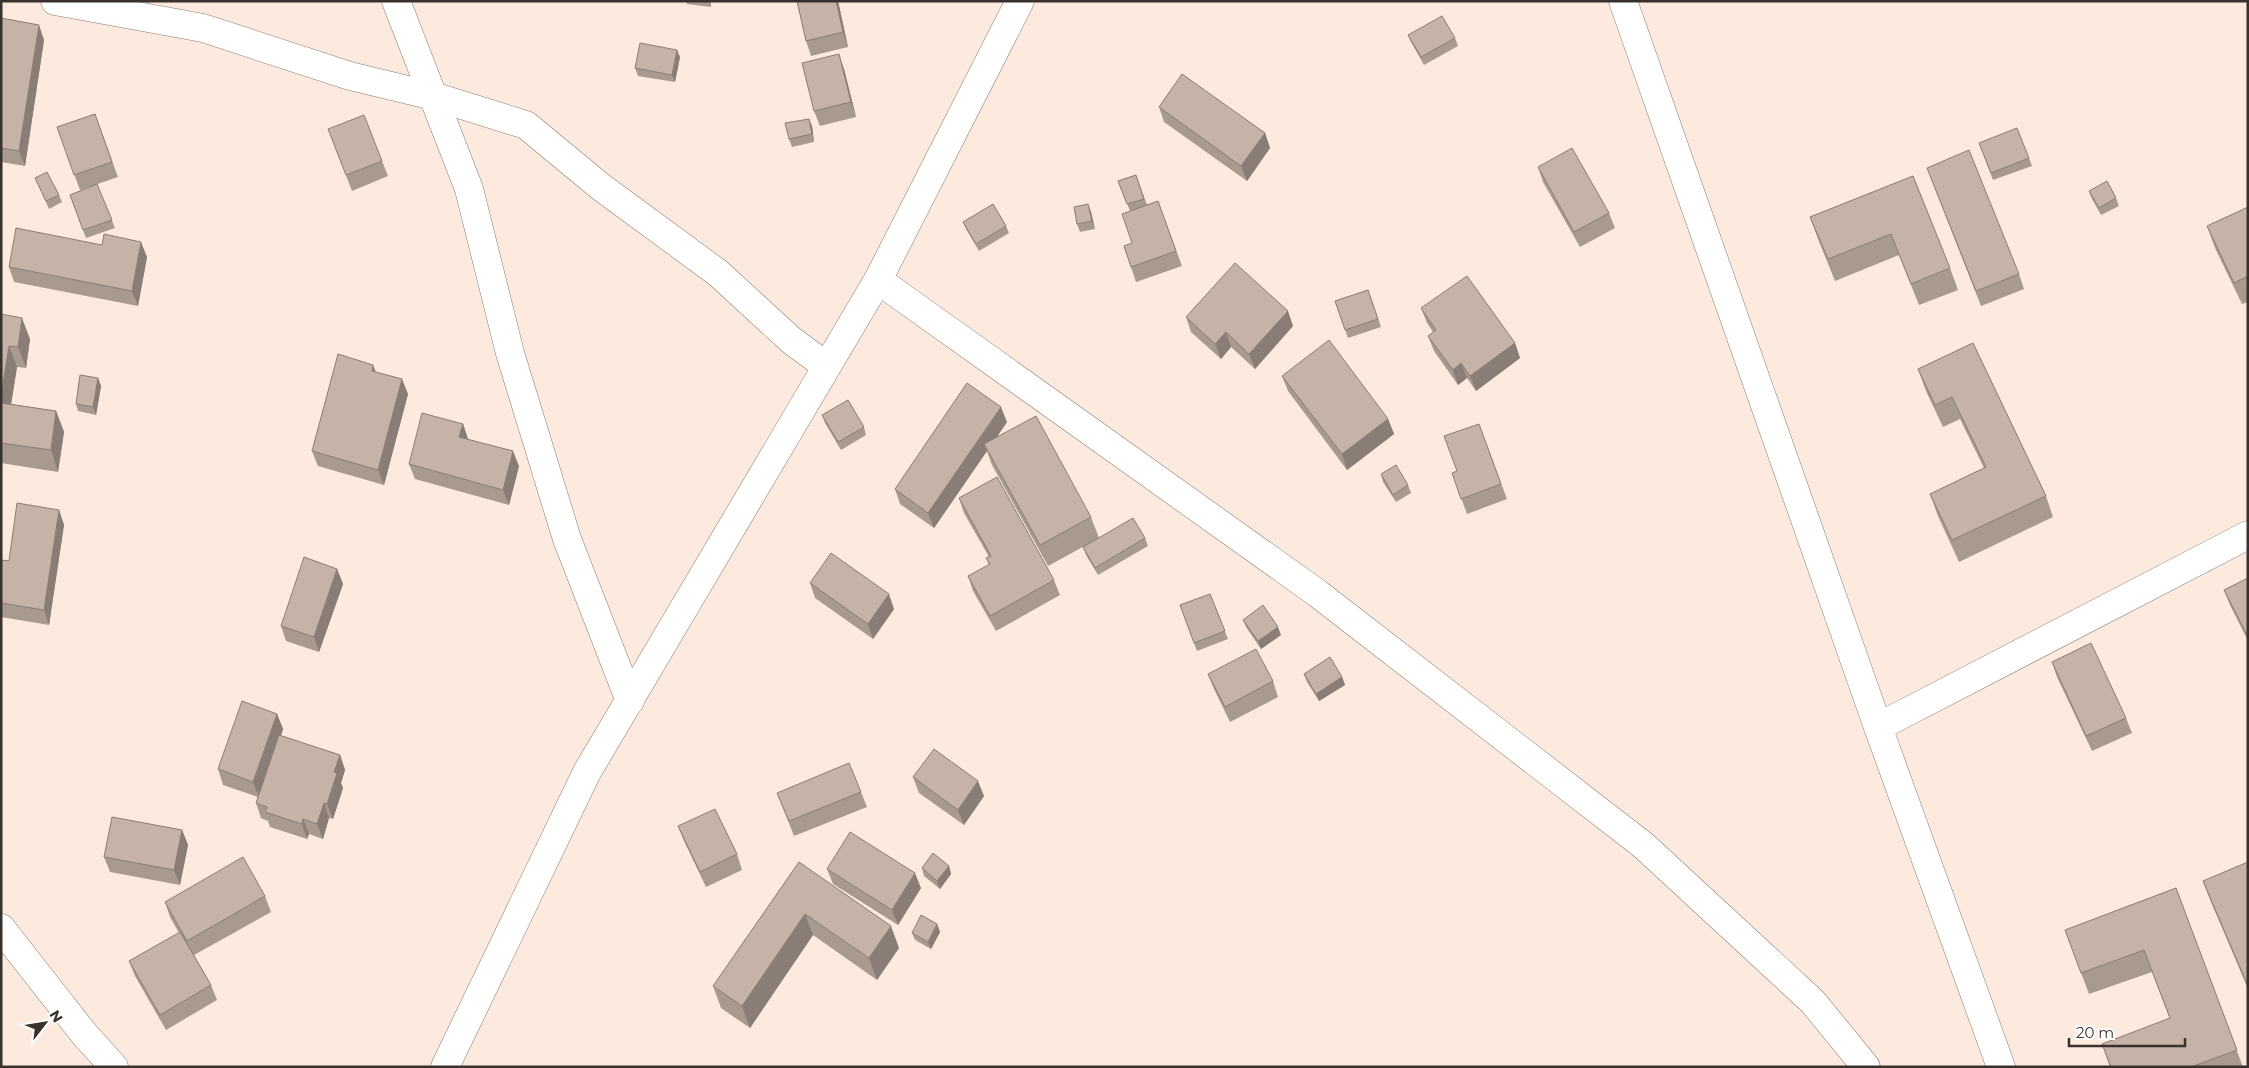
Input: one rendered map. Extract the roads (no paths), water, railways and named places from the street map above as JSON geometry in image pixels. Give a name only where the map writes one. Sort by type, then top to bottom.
[{"type":"street","points":[[55,1],[203,28],[350,76],[433,96],[526,125],[601,187],[718,273],[791,340],[826,366]]},
{"type":"street","points":[[396,1],[469,188],[510,353],[567,539],[630,700]]},
{"type":"street","points":[[446,1067],[587,772],[878,280],[1020,1]]},
{"type":"street","points":[[1623,1],[1878,727],[2001,1067]]},
{"type":"street","points":[[878,280],[1317,593],[1642,845],[1813,1002],[1866,1067]]},
{"type":"street","points":[[1878,727],[2248,535]]},
{"type":"street","points":[[1,928],[85,1035],[114,1067]]}]
